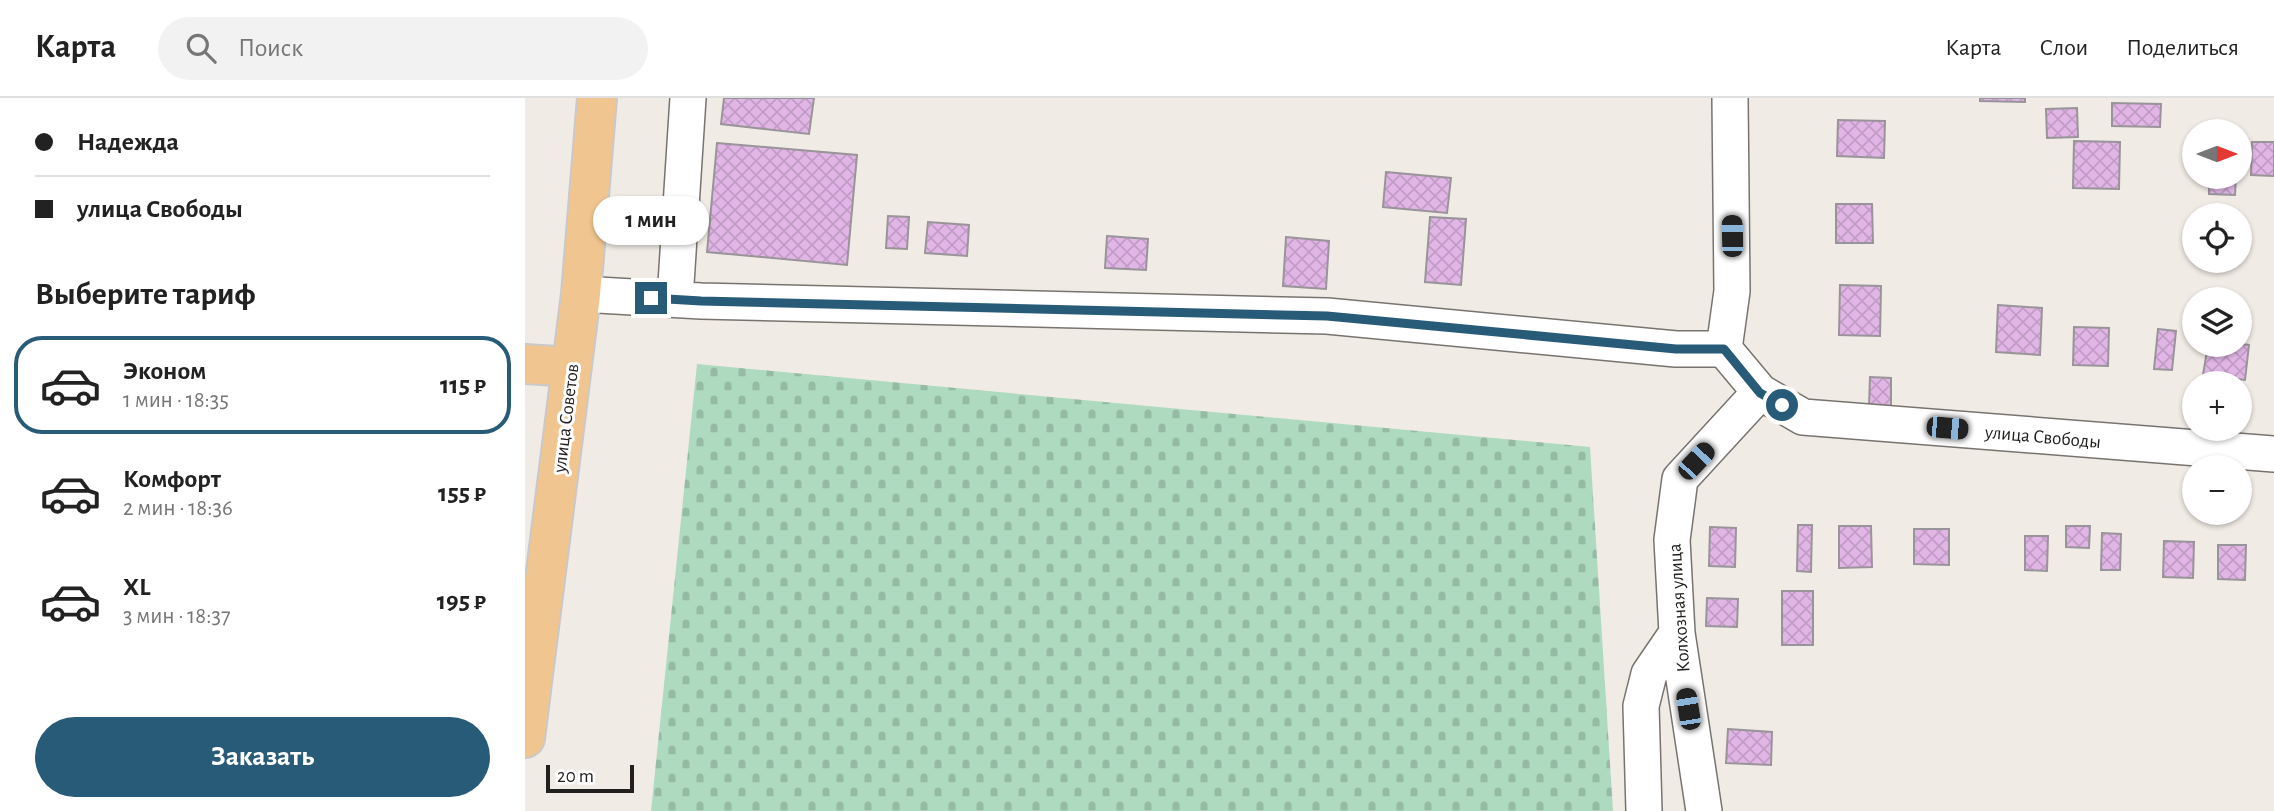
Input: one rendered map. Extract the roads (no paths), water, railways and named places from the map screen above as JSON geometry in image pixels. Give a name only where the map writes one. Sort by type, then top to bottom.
[{"type":"main road","name":"улица Советов","points":[[525,738],[581,294],[597,98]]},
{"type":"main road","points":[[525,364],[572,366]]},
{"type":"street","points":[[675,299],[688,98]]},
{"type":"street","points":[[581,294],[675,299],[1327,316],[1676,349],[1724,349],[1732,291],[1730,98]]},
{"type":"street","name":"улица Свободы","points":[[1724,349],[1760,393],[1803,417],[2274,454]]},
{"type":"street","name":"Колхозная улица","points":[[1704,811],[1677,633],[1672,540],[1680,479],[1760,393]]},
{"type":"street","points":[[1644,811],[1641,706],[1649,674],[1677,633]]}]
